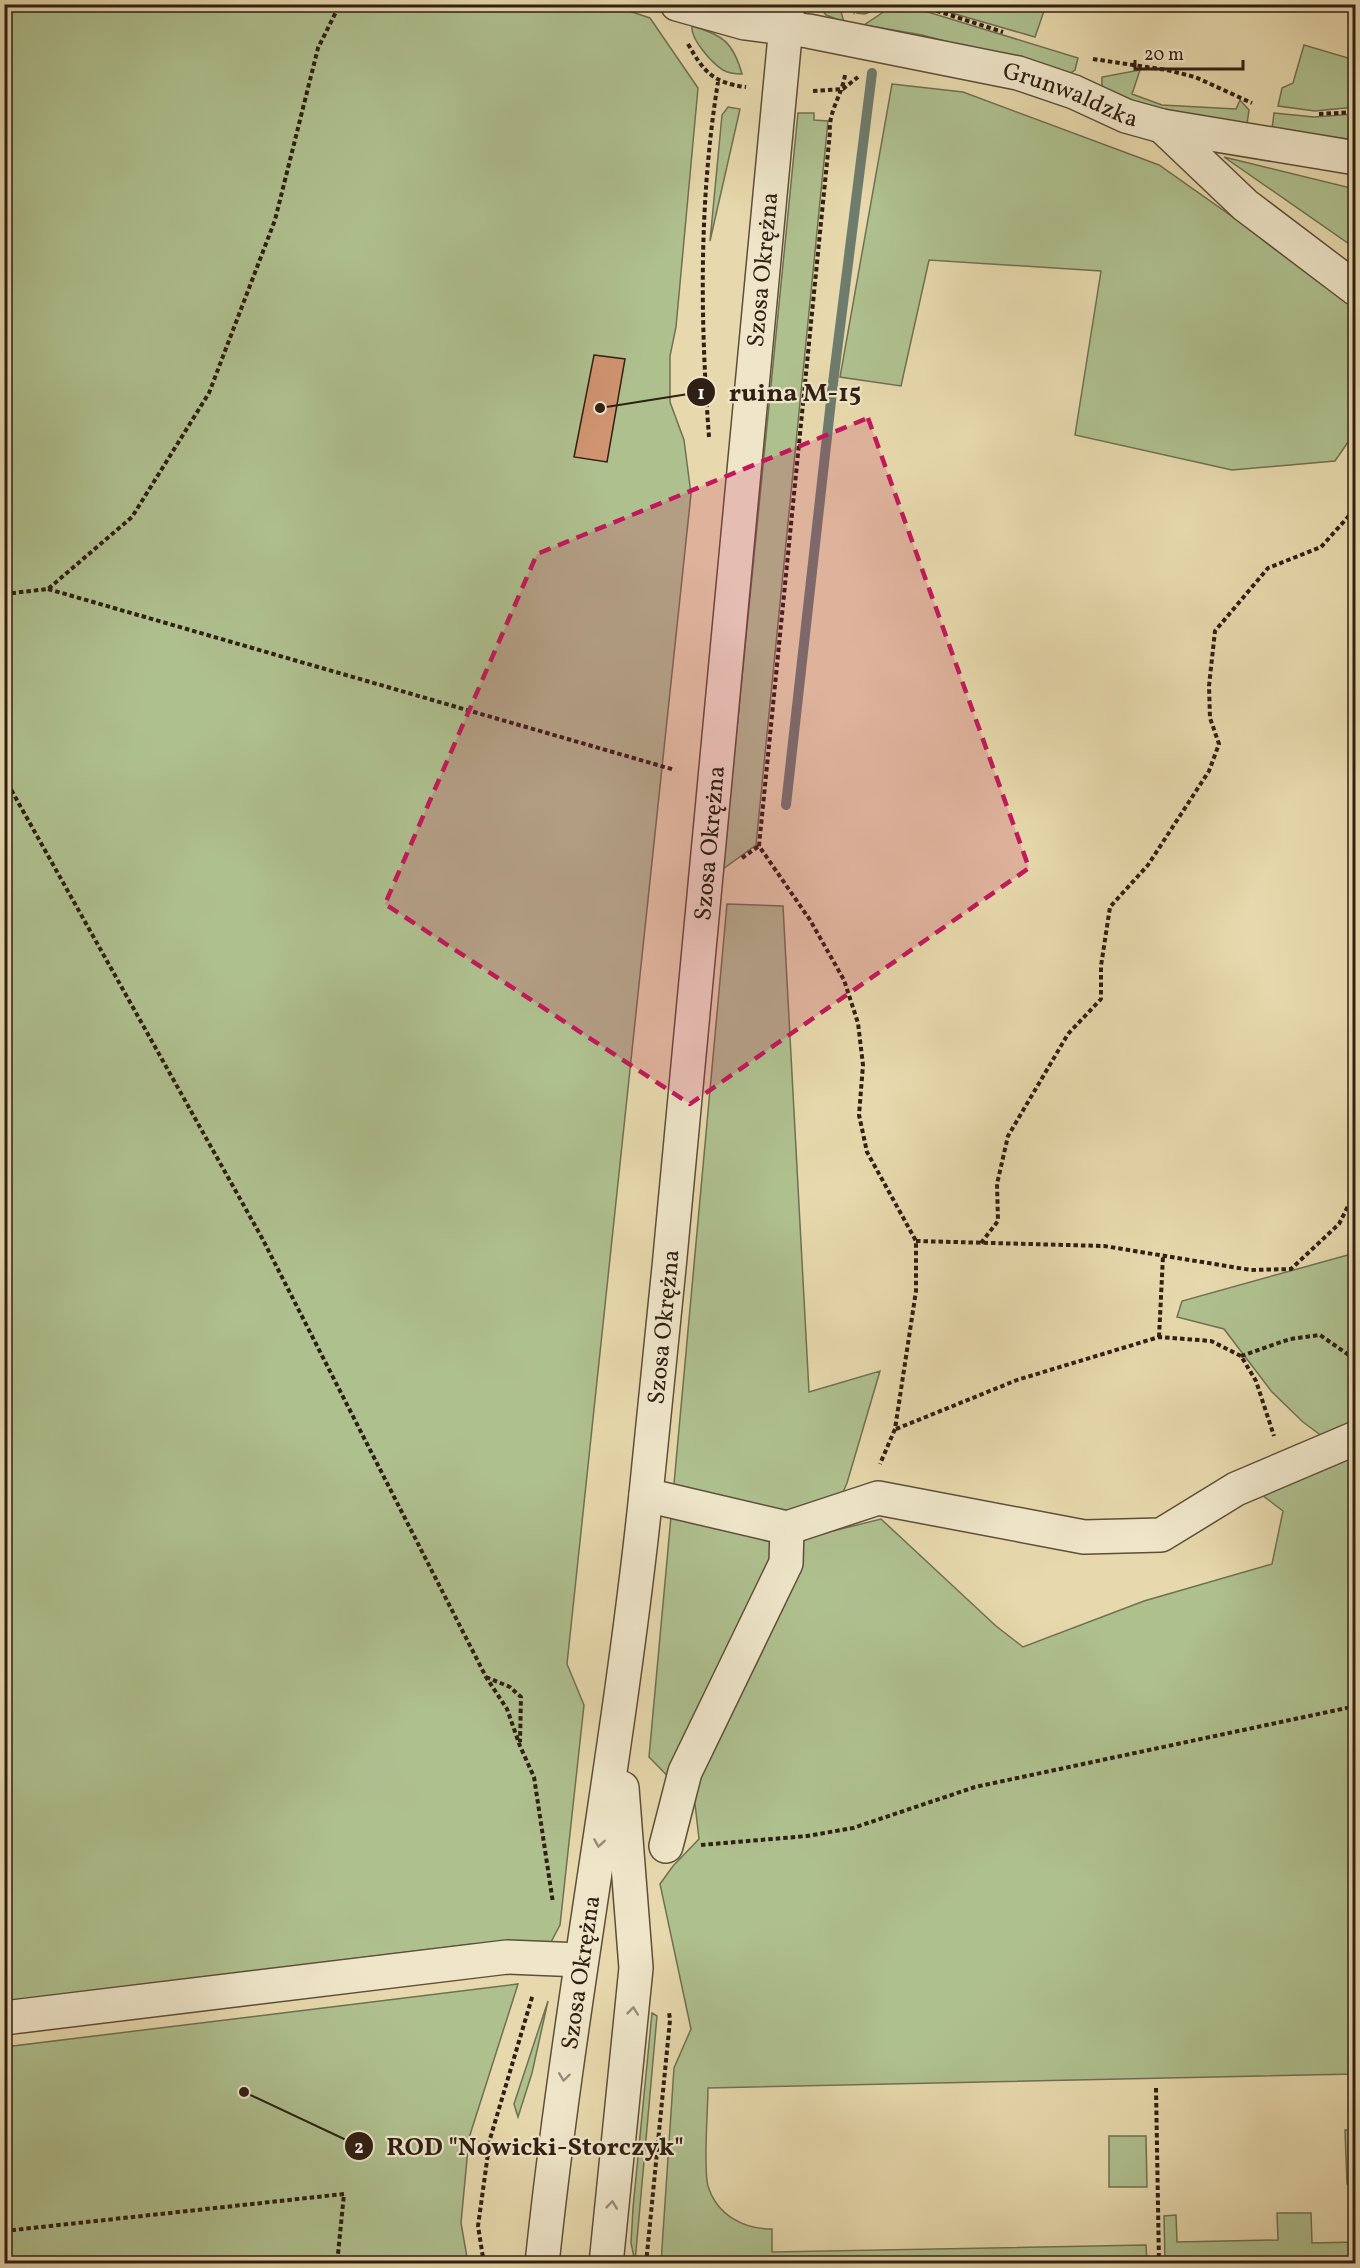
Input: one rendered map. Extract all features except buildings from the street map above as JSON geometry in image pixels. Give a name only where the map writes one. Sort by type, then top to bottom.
[{"type":"street","name":"Grunwaldzka","points":[[681,6],[745,23],[787,16],[880,44],[1018,73],[1074,92],[1126,116],[1162,126],[1356,158]]},
{"type":"street","name":"Szosa Okrężna","points":[[542,2264],[581,1960],[623,1681],[646,1496],[732,614],[787,16]]},
{"type":"street","points":[[1162,126],[1245,205],[1356,289]]},
{"type":"street","points":[[646,1496],[787,1528],[878,1498],[1084,1537],[1161,1534],[1236,1489],[1356,1438]]},
{"type":"street","points":[[666,1846],[685,1772],[786,1563],[787,1528]]},
{"type":"street","name":"Szosa Okrężna","points":[[606,2264],[636,1968],[623,1829],[623,1681]]},
{"type":"street","points":[[4,2018],[507,1957],[581,1960]]},
{"type":"street","points":[[548,2204],[563,2264]]},
{"type":"path","points":[[48,589],[132,516],[209,393],[275,220],[318,48],[340,4]]},
{"type":"path","points":[[915,4],[1015,35]]},
{"type":"path","points":[[681,6],[685,40],[698,62],[718,82],[742,86]]},
{"type":"path","points":[[1092,59],[1167,70],[1196,77],[1262,106]]},
{"type":"path","points":[[710,449],[702,318],[701,244],[718,82]]},
{"type":"path","points":[[810,91],[843,89],[829,120],[828,156],[759,846],[810,920],[844,980],[858,1023],[863,1065],[860,1115],[867,1152],[916,1241],[916,1291],[895,1429],[876,1473],[878,1498]]},
{"type":"path","points":[[1313,114],[1356,111]]},
{"type":"path","points":[[981,1243],[998,1221],[997,1184],[1008,1136],[1068,1034],[1101,999],[1101,966],[1110,907],[1148,866],[1209,771],[1219,744],[1210,718],[1209,686],[1215,631],[1268,568],[1321,547],[1356,508]]},
{"type":"path","points":[[4,594],[48,589],[675,770]]},
{"type":"path","points":[[4,777],[262,1238],[486,1677],[507,1709],[534,1777],[553,1904]]},
{"type":"path","points":[[916,1241],[1104,1246],[1251,1270],[1291,1269],[1339,1224],[1356,1190]]},
{"type":"path","points":[[1159,1337],[1163,1256]]},
{"type":"path","points":[[1241,1356],[1290,1339],[1320,1335],[1356,1360]]},
{"type":"path","points":[[895,1429],[1017,1380],[1159,1337],[1211,1341],[1241,1356],[1256,1381],[1282,1469]]},
{"type":"path","points":[[486,1677],[510,1687],[521,1697],[520,1746]]},
{"type":"path","points":[[666,1846],[738,1844],[853,1828],[975,1787],[1356,1706]]},
{"type":"path","points":[[484,2264],[478,2226],[490,2139],[535,1988]]},
{"type":"path","points":[[646,2264],[670,2020],[668,2008]]},
{"type":"path","points":[[1156,2088],[1159,2264]]},
{"type":"path","points":[[4,2231],[345,2194],[337,2264]]},
{"type":"highlighted area","points":[[868,418],[1029,868],[690,1104],[385,904],[537,554]]},
{"type":"green space","points":[[608,4],[650,18],[698,88],[676,327],[670,356],[670,402],[684,440],[691,494],[567,1664],[584,1705],[560,1925],[551,1942],[472,1944],[5,2002],[5,5]]},
{"type":"green space","points":[[818,5],[839,5],[844,22],[826,15]]},
{"type":"green space","points":[[850,5],[884,5],[865,14],[857,13],[858,9],[855,8],[854,13]]},
{"type":"green space","points":[[894,5],[905,5],[1078,58],[1075,70],[1069,74],[922,35],[864,25]]},
{"type":"green space","points":[[924,5],[1030,5],[1044,11],[1035,37]]},
{"type":"green space","points":[[692,26],[712,33],[725,41],[735,54],[742,74],[725,71],[718,67],[698,44]]},
{"type":"green space","points":[[1304,45],[1355,60],[1355,107],[1315,111],[1278,106],[1282,88],[1293,83]]},
{"type":"green space","points":[[1140,70],[1132,94],[1162,105],[1236,109],[1240,100],[1249,110],[1247,124],[1152,109],[1102,89],[1102,77]]},
{"type":"green space","points":[[892,84],[963,92],[1159,165],[1355,303],[1355,432],[1335,461],[1232,470],[1075,435],[1101,271],[929,260],[901,386],[840,377]]},
{"type":"green space","points":[[728,107],[740,109],[710,241],[722,115]]},
{"type":"green space","points":[[798,113],[814,113],[814,120],[828,121],[756,845],[723,869]]},
{"type":"green space","points":[[1274,113],[1314,117],[1355,114],[1355,140],[1272,129]]},
{"type":"green space","points":[[1224,157],[1355,189],[1355,248]]},
{"type":"green space","points":[[727,904],[783,906],[809,1392],[880,1371],[847,1483],[825,1533],[881,1519],[996,1626],[1023,1647],[1144,1601],[1272,1564],[1283,1511],[1262,1495],[1350,1457],[1303,1422],[1272,1392],[1224,1329],[1177,1317],[1182,1301],[1355,1253],[1355,2074],[708,2088],[706,2153],[708,2186],[718,2205],[732,2218],[751,2226],[772,2229],[772,2252],[1146,2245],[1147,2263],[661,2263],[674,2068],[691,2029],[660,1884],[673,1866],[699,1839],[695,1804],[649,1757]]},
{"type":"green space","points":[[518,1984],[469,2138],[461,2223],[468,2263],[5,2263],[5,2047]]},
{"type":"green space","points":[[548,2001],[532,2073],[518,2117],[514,2104]]},
{"type":"green space","points":[[652,2013],[657,2016],[635,2262],[631,2243],[633,2208]]},
{"type":"green space","points":[[1345,2130],[1355,2130],[1355,2184],[1347,2184]]},
{"type":"green space","points":[[1109,2136],[1146,2136],[1147,2187],[1109,2187]]},
{"type":"green space","points":[[1277,2213],[1311,2213],[1312,2243],[1355,2242],[1355,2259],[1311,2260],[1310,2264],[1165,2263],[1164,2216],[1176,2215],[1177,2242],[1278,2240]]},
{"type":"waterway","points":[[4,13],[7,4]]},
{"type":"waterway","points":[[786,805],[833,383],[872,73]]},
{"type":"place","name":"ruina M-15","points":[[600,408]]},
{"type":"place","name":"ROD \"Nowicki-Storczyk\"","points":[[244,2092]]}]
